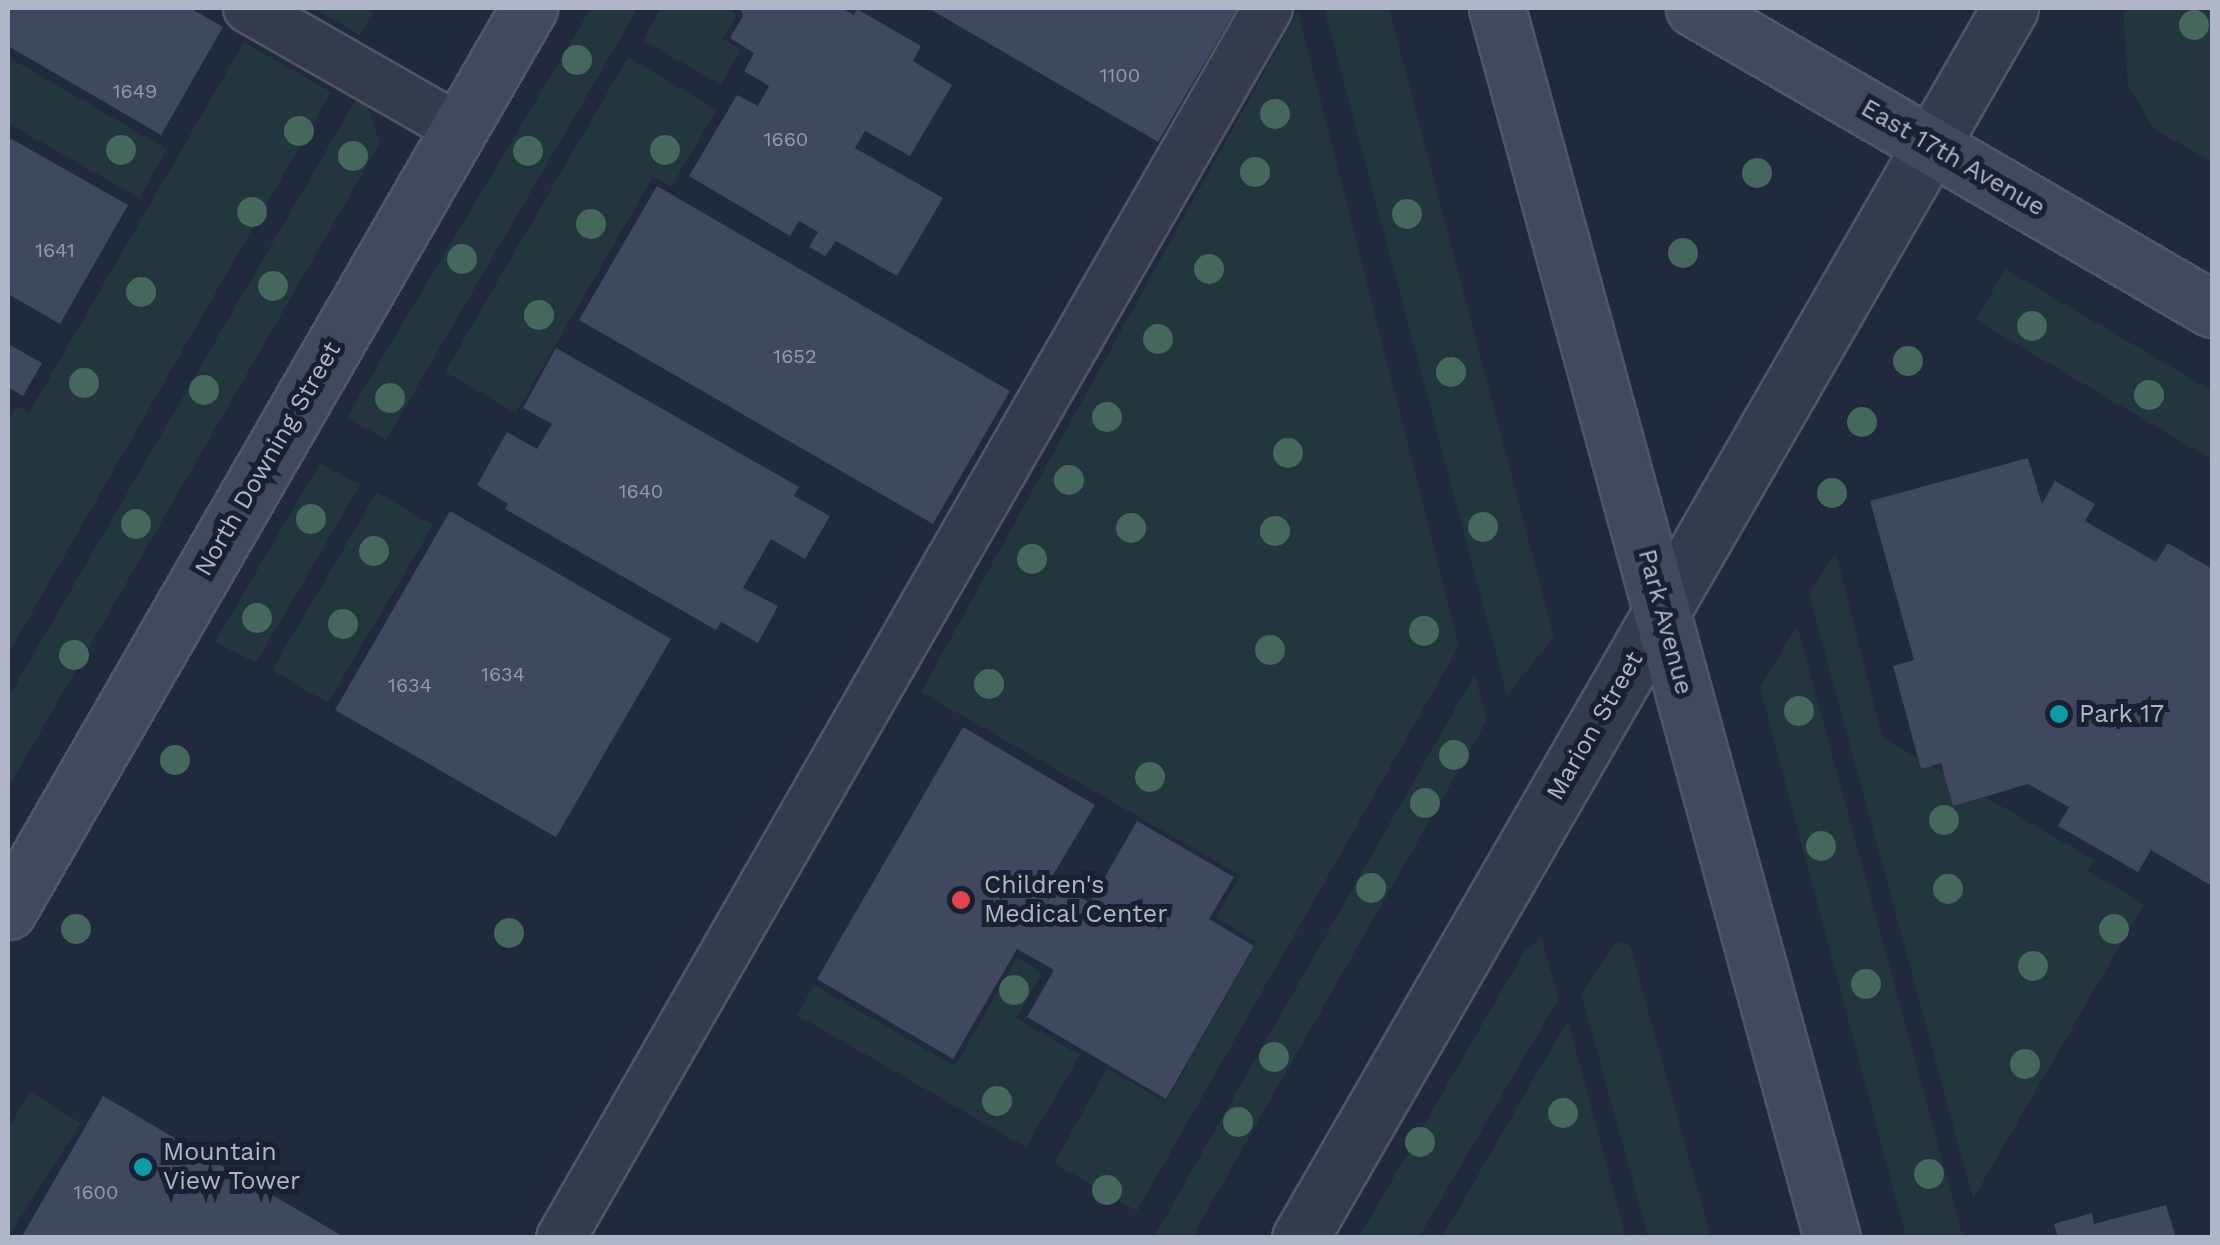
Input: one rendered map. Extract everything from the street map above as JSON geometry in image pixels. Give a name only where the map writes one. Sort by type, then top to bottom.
[{"type":"main road","name":"North Downing Street","points":[[8,911],[529,8]]},
{"type":"main road","name":"Park Avenue","points":[[1497,8],[1832,1238]]},
{"type":"main road","name":"East 17th Avenue","points":[[1694,8],[2212,309]]},
{"type":"street","name":"Marion Street","points":[[1300,1238],[2010,8]]},
{"type":"lane","points":[[248,8],[458,130]]},
{"type":"lane","points":[[561,1238],[1268,8]]},
{"type":"shaded area","points":[[313,8],[375,8],[360,35]]},
{"type":"shaded area","points":[[591,8],[638,8],[386,440],[347,417]]},
{"type":"shaded area","points":[[661,8],[731,8],[736,16],[723,39],[741,50],[721,85],[643,40]]},
{"type":"shaded area","points":[[1324,8],[1389,8],[1554,637],[1507,695]]},
{"type":"shaded area","points":[[2123,8],[2212,8],[2212,162],[2154,129],[2128,86]]},
{"type":"shaded area","points":[[1298,11],[1459,646],[1137,1211],[1054,1163],[1107,1069],[1166,1102],[1257,942],[1216,918],[1240,875],[921,692]]},
{"type":"shaded area","points":[[244,42],[331,92],[8,654],[8,422],[17,406],[29,413]]},
{"type":"shaded area","points":[[8,57],[167,149],[139,198],[8,123]]},
{"type":"shaded area","points":[[628,57],[717,110],[671,187],[653,177],[516,413],[445,372]]},
{"type":"shaded area","points":[[362,89],[380,143],[8,788],[8,698]]},
{"type":"shaded area","points":[[2005,269],[2212,391],[2212,460],[1976,320]]},
{"type":"shaded area","points":[[320,463],[360,485],[256,663],[215,642]]},
{"type":"shaded area","points":[[377,492],[433,525],[328,703],[272,670]]},
{"type":"shaded area","points":[[1836,553],[1882,737],[2094,860],[2088,871],[2144,904],[1973,1199],[1809,594]]},
{"type":"shaded area","points":[[1797,625],[1963,1237],[1906,1237],[1760,688]]},
{"type":"shaded area","points":[[1475,674],[1487,720],[1192,1237],[1154,1237]]},
{"type":"shaded area","points":[[1541,938],[1559,998],[1419,1237],[1359,1237],[1524,952]]},
{"type":"shaded area","points":[[1616,941],[1630,945],[1711,1237],[1648,1237],[1581,993]]},
{"type":"shaded area","points":[[1017,958],[1042,972],[1016,1018],[1080,1055],[1026,1147],[797,1015],[814,985],[955,1066]]},
{"type":"shaded area","points":[[1568,1020],[1626,1237],[1442,1237]]},
{"type":"shaded area","points":[[30,1092],[81,1123],[8,1237],[8,1129]]},
{"type":"building","points":[[8,8],[190,8],[223,27],[161,135],[8,46]]},
{"type":"building","points":[[740,8],[841,8],[854,15],[857,9],[921,46],[913,61],[952,85],[910,156],[865,131],[855,148],[943,198],[897,276],[836,241],[825,256],[809,247],[818,232],[799,221],[790,236],[689,176],[737,95],[758,106],[769,86],[744,71],[754,53],[730,38],[743,16]]},
{"type":"building","points":[[928,8],[1237,8],[1158,142]]},
{"type":"building","points":[[8,137],[128,205],[60,324],[8,294]]},
{"type":"building","points":[[657,186],[1010,391],[933,524],[579,320]]},
{"type":"building","points":[[8,344],[42,363],[23,396],[8,387]]},
{"type":"building","points":[[556,348],[799,487],[794,496],[830,516],[805,559],[771,539],[743,588],[778,606],[758,643],[721,622],[716,630],[505,509],[508,504],[477,485],[507,432],[537,449],[552,424],[523,408]]},
{"type":"building","name":"Park 17","points":[[2028,458],[2042,504],[2055,481],[2095,504],[2085,521],[2156,562],[2168,543],[2212,569],[2212,886],[2151,850],[2138,872],[2058,826],[2069,807],[2028,784],[1953,806],[1941,763],[1921,769],[1893,666],[1914,660],[1870,501]]},
{"type":"building","points":[[450,511],[671,639],[556,837],[335,710]]},
{"type":"building","points":[[963,727],[1095,805],[1050,880],[1090,903],[1137,821],[1234,877],[1209,919],[1254,946],[1166,1099],[1027,1017],[1054,970],[1017,949],[953,1059],[817,979]]},
{"type":"building","name":"Mountain View Tower","points":[[103,1096],[346,1238],[21,1238]]},
{"type":"building","points":[[2166,1205],[2176,1238],[2058,1238],[2054,1224],[2092,1213],[2094,1224]]},
{"type":"place","name":"Park 17","points":[[2059,714]]},
{"type":"place","name":"Children's Medical Center","points":[[961,900]]},
{"type":"place","name":"Mountain View Tower","points":[[143,1167]]}]
